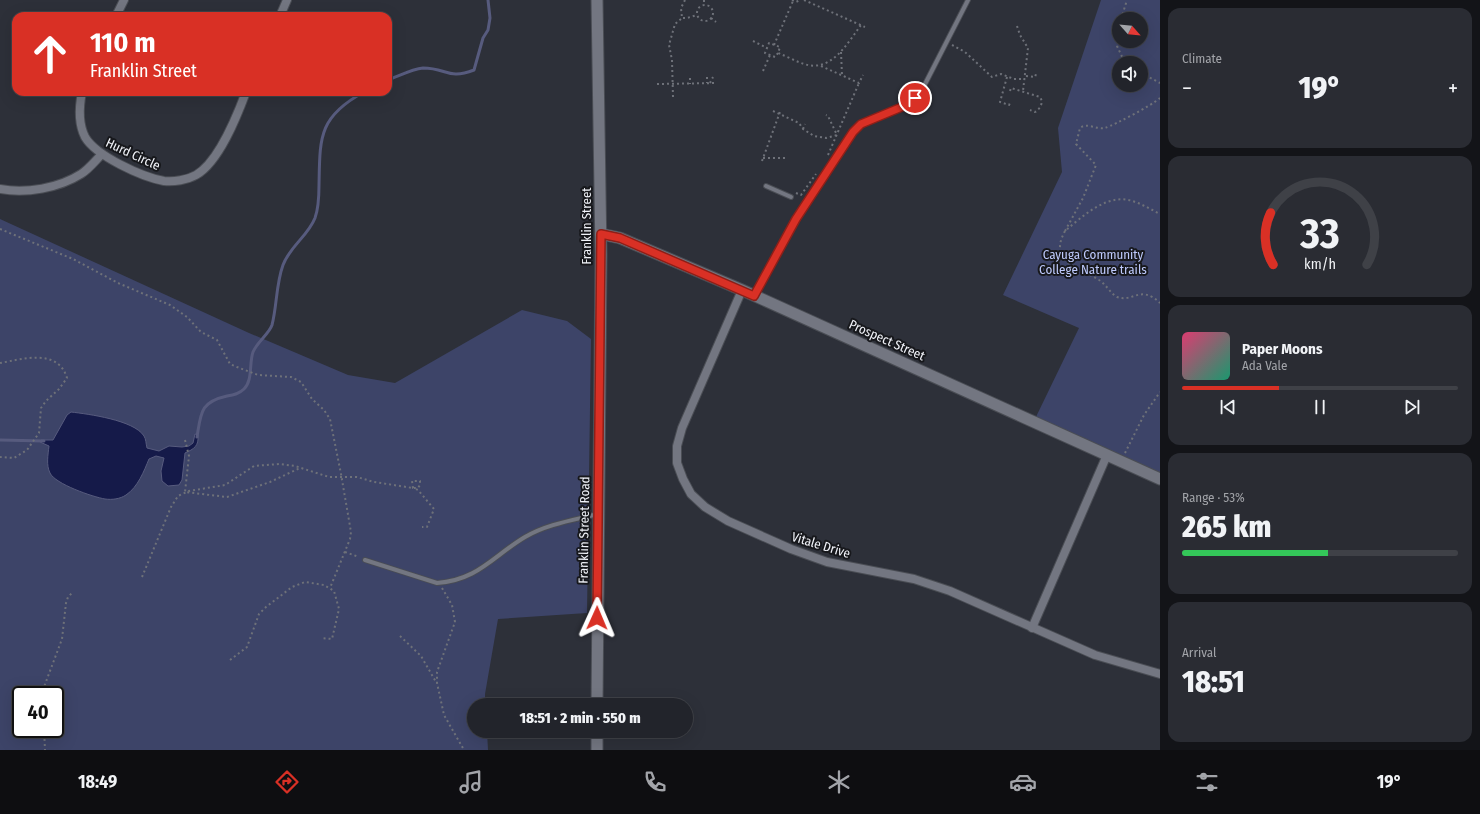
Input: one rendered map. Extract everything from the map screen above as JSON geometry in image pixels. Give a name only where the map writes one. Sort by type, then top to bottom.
[{"type":"street","points":[[118,12],[124,0]]},
{"type":"street","points":[[282,12],[287,0]]},
{"type":"street","name":"Franklin Street","points":[[597,0],[601,234],[599,451]]},
{"type":"street","name":"Hurd Circle","points":[[81,96],[79,103],[80,125],[90,144],[102,154],[157,179],[171,181],[192,177],[202,171],[214,158],[244,96]]},
{"type":"street","points":[[0,189],[26,191],[60,183],[81,174],[102,154]]},
{"type":"street","name":"Prospect Street","points":[[601,234],[620,238],[742,290],[1013,411],[1160,479]]},
{"type":"street","name":"Vitale Drive","points":[[742,290],[682,428],[677,446],[677,462],[683,479],[691,494],[705,507],[728,521],[791,550],[827,562],[914,580],[950,591],[1096,655],[1160,674]]},
{"type":"street","name":"Franklin Street Road","points":[[597,698],[599,451]]},
{"type":"street","points":[[1032,628],[1106,455]]},
{"type":"street","points":[[597,738],[597,750]]},
{"type":"lane","points":[[754,296],[796,219],[853,132],[861,124],[909,104],[922,92],[968,0]]},
{"type":"lane","points":[[766,186],[791,197]]},
{"type":"lane","points":[[365,560],[437,583],[449,582],[469,576],[526,537],[543,528],[598,514]]},
{"type":"path","points":[[682,18],[681,8],[685,0]]},
{"type":"path","points":[[704,0],[704,6]]},
{"type":"path","points":[[774,45],[792,1],[800,0]]},
{"type":"path","points":[[804,0],[865,27]]},
{"type":"path","points":[[1123,12],[1127,0]]},
{"type":"path","points":[[697,15],[699,8],[704,6],[711,8],[711,18]]},
{"type":"path","points":[[673,97],[672,60],[669,45],[675,24],[682,18],[697,15]]},
{"type":"path","points":[[697,15],[704,21],[711,18]]},
{"type":"path","points":[[711,18],[716,22]]},
{"type":"path","points":[[778,52],[804,64],[820,65],[827,63],[842,51],[861,25]]},
{"type":"path","points":[[1018,26],[1020,35],[1028,48],[1026,77],[1023,91]]},
{"type":"path","points":[[753,41],[767,48]]},
{"type":"path","points":[[947,42],[965,52],[992,77],[998,74],[1007,77],[1035,77],[1036,74]]},
{"type":"path","points":[[769,43],[774,45],[780,48],[776,58],[765,53],[769,43]]},
{"type":"path","points":[[842,51],[840,65],[842,75]]},
{"type":"path","points":[[763,71],[770,55]]},
{"type":"path","points":[[820,65],[860,83]]},
{"type":"path","points":[[827,159],[863,75]]},
{"type":"path","points":[[707,77],[709,83]]},
{"type":"path","points":[[709,83],[713,77]]},
{"type":"path","points":[[1007,77],[1000,102],[1010,104]]},
{"type":"path","points":[[1148,77],[1160,83]]},
{"type":"path","points":[[690,78],[690,84]]},
{"type":"path","points":[[658,84],[717,83]]},
{"type":"path","points":[[1010,91],[1011,88],[1040,97],[1042,99],[1038,111],[1035,112],[1030,110]]},
{"type":"path","points":[[1160,98],[1150,105],[1104,128],[1085,125],[1080,128],[1076,144],[1096,165],[1082,198],[1059,244],[1060,252],[1070,265],[1100,281],[1116,296],[1124,298],[1138,294],[1147,295],[1160,303]]},
{"type":"path","points":[[773,111],[799,123],[803,130],[820,138],[832,138],[837,135]]},
{"type":"path","points":[[780,113],[776,120],[763,160],[788,158]]},
{"type":"path","points":[[826,115],[828,116],[837,135]]},
{"type":"path","points":[[803,130],[805,124]]},
{"type":"path","points":[[790,190],[801,195],[818,171]]},
{"type":"path","points":[[1065,231],[1090,211],[1106,202],[1123,200],[1134,201],[1160,214]]},
{"type":"path","points":[[0,229],[72,259],[118,283],[170,305],[187,317],[201,332],[216,340],[230,364],[258,376],[291,377],[301,382],[312,399],[324,410],[330,419],[342,477],[351,532],[350,539],[330,588]]},
{"type":"path","points":[[0,363],[42,358],[51,359],[58,362],[64,368],[67,378],[41,408],[39,433],[27,450],[14,458],[0,457]]},
{"type":"path","points":[[1121,462],[1144,415],[1160,392]]},
{"type":"path","points":[[185,440],[189,456],[185,492]]},
{"type":"path","points":[[142,577],[174,500],[185,492],[226,484],[254,466],[279,464],[301,468],[329,477],[357,476],[374,482],[413,488],[418,490],[434,509],[427,527],[422,527]]},
{"type":"path","points":[[185,492],[227,497],[270,482],[301,468]]},
{"type":"path","points":[[412,481],[420,481],[418,488],[413,488],[412,481]]},
{"type":"path","points":[[345,552],[365,560]]},
{"type":"path","points":[[230,660],[247,647],[259,614],[292,588],[305,582],[330,588],[334,591],[339,604],[332,639],[321,638]]},
{"type":"path","points":[[436,683],[437,672],[455,622],[452,605],[437,583]]},
{"type":"path","points":[[44,686],[62,639],[66,603],[68,597],[73,592]]},
{"type":"path","points":[[400,636],[421,656],[432,671],[444,715],[464,750]]},
{"type":"path","points":[[44,738],[45,750]]},
{"type":"green space","name":"Cayuga Community College Nature trails","points":[[1101,0],[1160,0],[1160,479],[1034,421],[1079,328],[1003,295],[1062,172],[1058,128]]},
{"type":"green space","points":[[0,219],[249,333],[348,375],[395,383],[522,310],[567,321],[591,339],[587,613],[498,619],[485,698],[467,698],[467,738],[487,738],[488,750],[0,750]]},
{"type":"shaded area","points":[[71,412],[110,419],[131,426],[139,430],[144,436],[147,448],[159,451],[169,446],[189,446],[193,443],[195,434],[198,435],[198,442],[195,447],[185,453],[182,480],[179,485],[168,486],[162,481],[161,471],[164,458],[156,456],[149,459],[134,488],[126,495],[119,498],[110,499],[99,498],[66,486],[53,477],[48,467],[49,446],[40,442],[41,440],[53,440],[67,415]]},
{"type":"waterway","points":[[392,78],[410,71],[423,68],[431,68],[453,74],[465,73],[474,70],[483,38],[488,30],[490,18],[488,0]]},
{"type":"waterway","points":[[197,437],[201,415],[207,405],[218,398],[234,395],[242,391],[249,381],[253,352],[272,325],[279,280],[283,265],[290,252],[308,230],[315,218],[319,197],[320,154],[325,130],[330,120],[338,110],[357,96]]},
{"type":"waterway","points":[[0,440],[44,441]]},
{"type":"route","points":[[597,618],[601,234],[620,238],[754,296],[796,219],[853,132],[861,124],[909,104],[915,98]]}]
